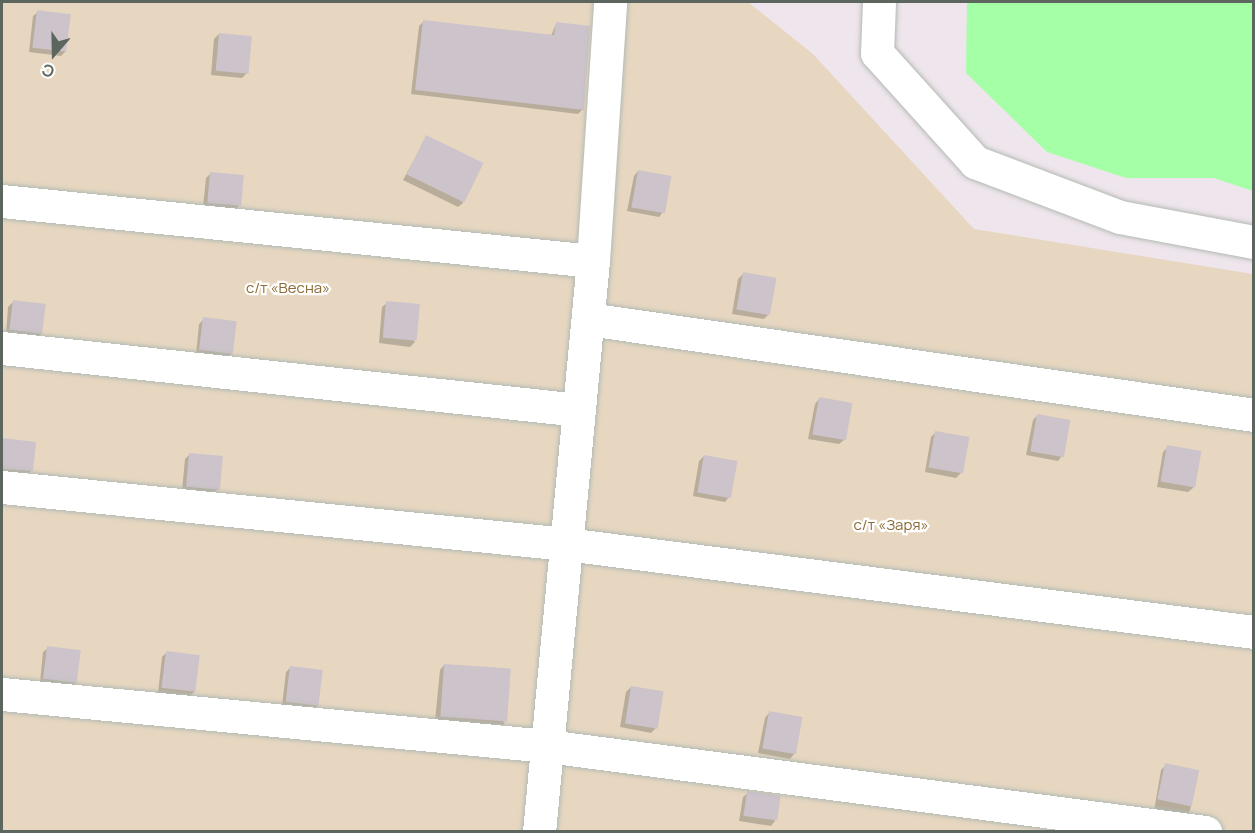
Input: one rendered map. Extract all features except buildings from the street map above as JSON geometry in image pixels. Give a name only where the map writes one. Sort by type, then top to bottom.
[{"type":"lane","points":[[539,831],[593,261],[610,2]]},
{"type":"lane","points":[[879,2],[877,53],[975,162],[1120,216],[1254,242]]},
{"type":"lane","points":[[2,201],[593,261]]},
{"type":"lane","points":[[588,319],[1254,416]]},
{"type":"lane","points":[[2,348],[579,410]]},
{"type":"lane","points":[[2,488],[566,544],[1254,632]]},
{"type":"lane","points":[[2,694],[547,746],[1205,831]]},
{"type":"green space","name":"с/т «Весна»","points":[[2,2],[602,2],[602,832],[2,832]]},
{"type":"green space","name":"с/т «Заря»","points":[[626,2],[748,2],[813,54],[974,229],[1253,274],[1253,831],[557,832]]},
{"type":"shaded area","points":[[967,2],[1253,2],[1253,191],[1214,178],[1126,178],[1047,152],[966,73]]}]
